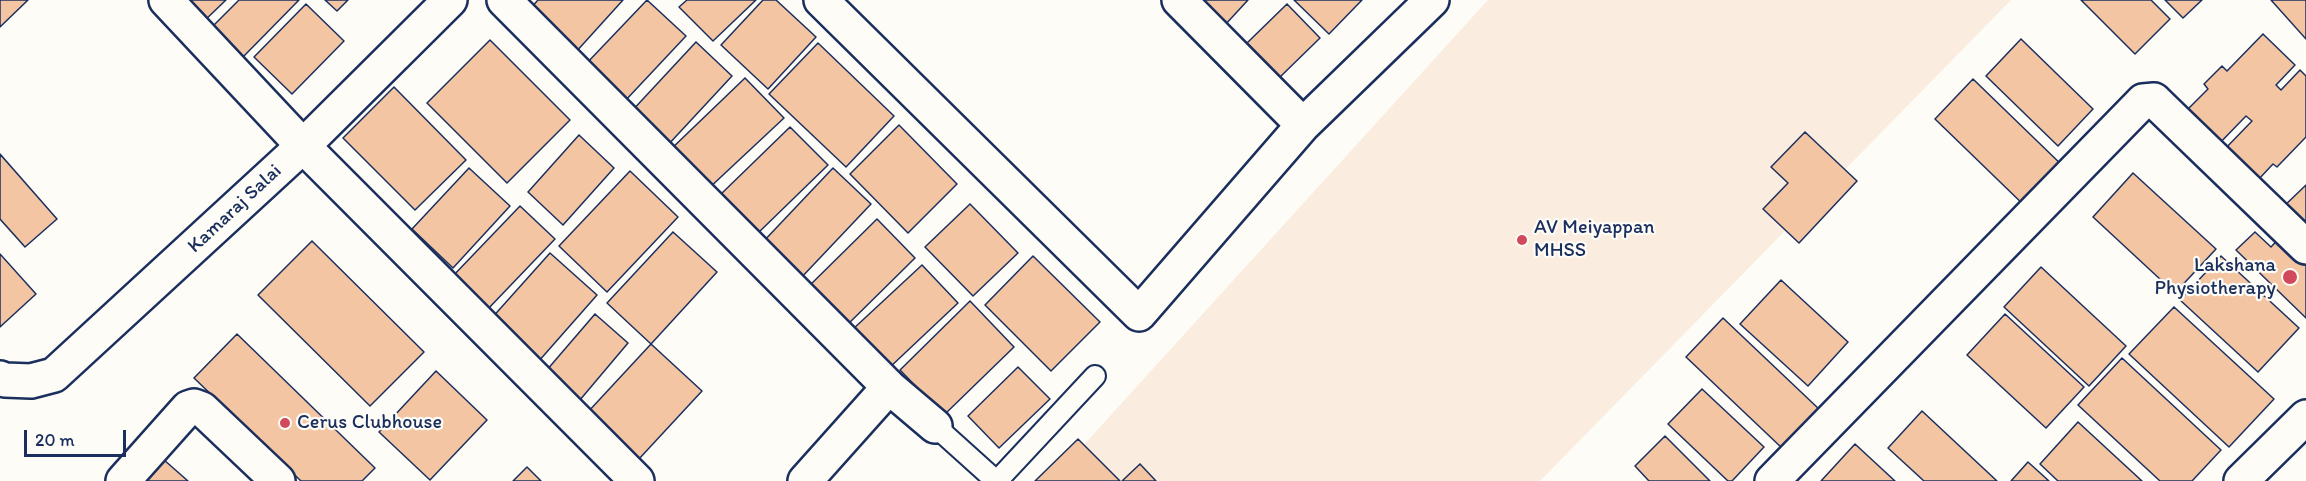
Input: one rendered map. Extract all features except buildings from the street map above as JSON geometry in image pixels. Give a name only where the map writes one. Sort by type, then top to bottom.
[{"type":"street","points":[[166,0],[303,146],[637,481]]},
{"type":"street","name":"Kamaraj Salai","points":[[0,378],[32,381],[54,375],[303,146],[450,0]]},
{"type":"street","points":[[504,0],[889,387],[935,426]]},
{"type":"street","points":[[821,0],[1139,314],[1303,125],[1432,0]]},
{"type":"street","points":[[1179,0],[1303,125]]},
{"type":"street","points":[[1772,481],[2143,101],[2154,100],[2306,246]]},
{"type":"street","points":[[805,481],[889,387]]},
{"type":"street","points":[[123,481],[188,408],[194,406],[202,409],[278,481]]},
{"type":"street","points":[[2241,481],[2306,417]]},
{"type":"lane","points":[[935,426],[997,481],[1095,376]]},
{"type":"shaded area","name":"AV Meiyappan MHSS","points":[[1488,0],[2011,0],[1540,481],[1051,481]]},
{"type":"place","name":"AV Meiyappan MHSS","points":[[1522,240]]},
{"type":"place","name":"Lakshana Physiotherapy","points":[[2290,277]]},
{"type":"place","name":"Cerus Clubhouse","points":[[285,423]]}]
